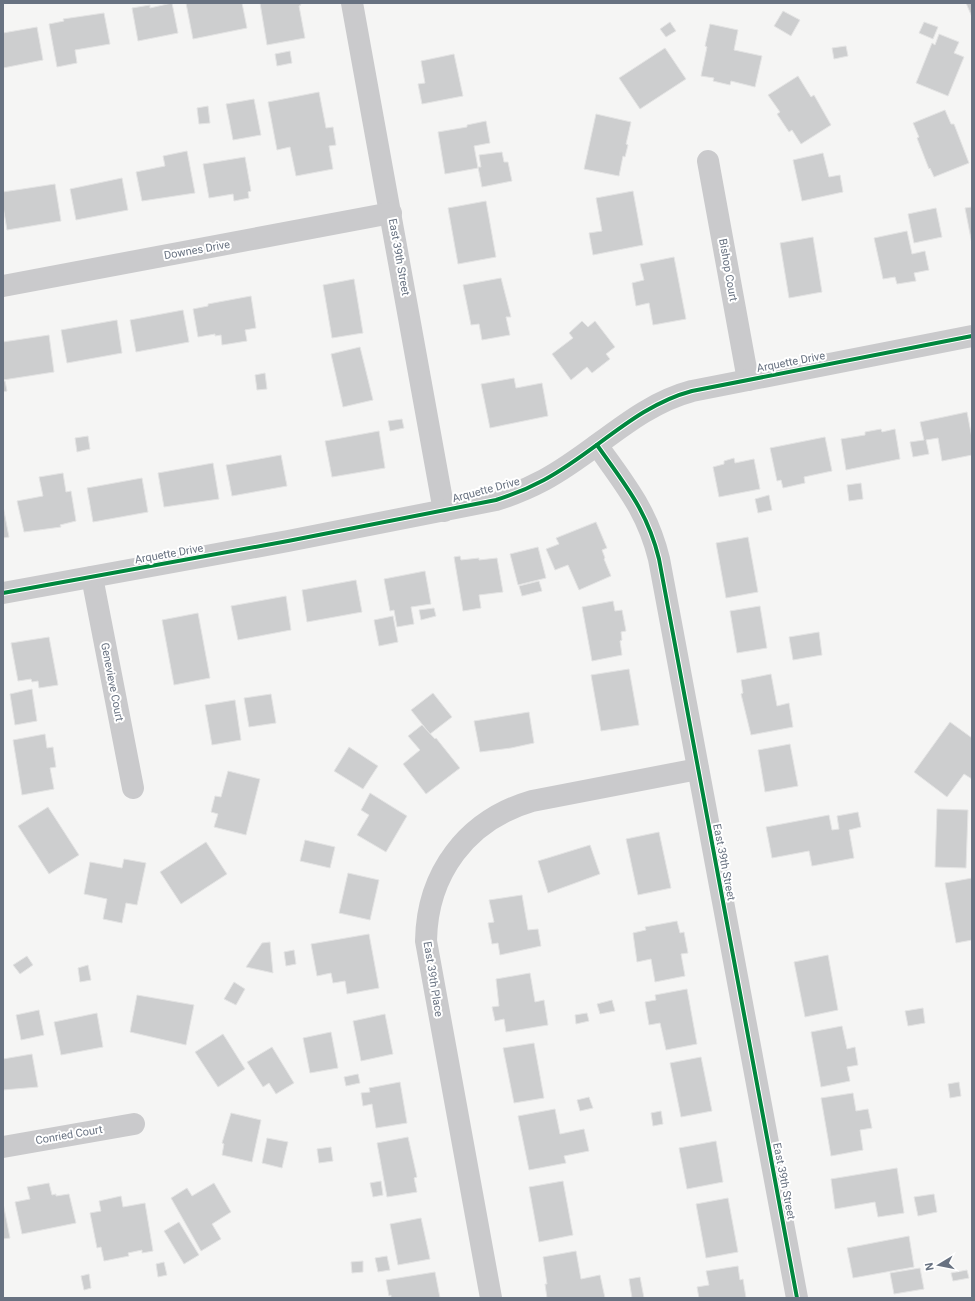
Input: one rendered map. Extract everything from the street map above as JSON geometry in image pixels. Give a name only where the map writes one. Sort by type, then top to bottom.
[{"type":"street","name":"East 39th Street","points":[[352,3],[444,511]]},
{"type":"street","name":"Bishop Court","points":[[708,161],[748,380]]},
{"type":"street","name":"Downes Drive","points":[[3,286],[391,213]]},
{"type":"street","name":"Arquette Drive","points":[[3,593],[496,500],[526,489],[561,470],[646,410],[661,402],[692,391],[972,336]]},
{"type":"street","name":"East 39th Street","points":[[597,445],[635,498],[644,513],[653,536],[797,1298]]},
{"type":"street","name":"Genevieve Court","points":[[92,577],[132,788]]},
{"type":"street","name":"East 39th Place","points":[[491,1298],[428,952],[426,930],[435,886],[451,857],[467,839],[482,824],[511,808],[532,801],[698,769]]},
{"type":"street","name":"Conried Court","points":[[3,1147],[134,1124]]},
{"type":"building","points":[[172,3],[178,33],[138,41],[132,8],[150,5],[150,8]]},
{"type":"building","points":[[186,3],[242,3],[247,28],[193,39]]},
{"type":"building","points":[[260,3],[300,3],[301,5],[299,6],[305,38],[267,45]]},
{"type":"building","points":[[966,3],[972,3],[972,17]]},
{"type":"building","points":[[783,11],[800,20],[791,36],[774,26]]},
{"type":"building","points":[[104,13],[110,44],[75,50],[77,63],[57,67],[49,24],[64,21],[63,19]]},
{"type":"building","points":[[670,22],[676,31],[666,37],[660,29]]},
{"type":"building","points":[[924,22],[938,27],[933,39],[919,33]]},
{"type":"building","points":[[710,24],[738,30],[734,50],[762,56],[755,87],[731,81],[730,85],[713,81],[714,78],[701,76]]},
{"type":"building","points":[[37,27],[43,60],[3,68],[3,33]]},
{"type":"building","points":[[939,34],[959,42],[954,53],[964,57],[948,96],[916,83],[932,43],[935,45]]},
{"type":"building","points":[[846,46],[848,56],[834,59],[832,48]]},
{"type":"building","points":[[665,48],[686,79],[640,109],[619,78]]},
{"type":"building","points":[[290,51],[292,63],[277,66],[275,54]]},
{"type":"building","points":[[454,54],[463,96],[422,104],[418,84],[425,83],[421,61]]},
{"type":"building","points":[[798,76],[811,97],[814,95],[831,125],[801,144],[792,130],[789,132],[777,114],[780,112],[768,95]]},
{"type":"building","points":[[319,92],[326,128],[333,127],[336,145],[329,146],[333,169],[296,176],[290,147],[277,150],[268,102]]},
{"type":"building","points":[[254,99],[261,135],[233,140],[226,104]]},
{"type":"building","points":[[208,106],[210,123],[199,124],[197,108]]},
{"type":"building","points":[[945,110],[951,124],[954,124],[969,163],[934,177],[930,168],[929,169],[913,123]]},
{"type":"building","points":[[596,114],[631,122],[626,144],[628,145],[625,157],[623,156],[619,176],[584,169]]},
{"type":"building","points":[[486,121],[490,143],[474,146],[478,168],[445,174],[438,132],[467,127],[467,125]]},
{"type":"building","points":[[187,151],[195,193],[142,201],[136,172],[165,166],[163,156]]},
{"type":"building","points":[[502,152],[504,162],[508,162],[512,181],[482,187],[478,167],[481,167],[479,155]]},
{"type":"building","points":[[823,153],[829,177],[840,175],[843,192],[802,201],[793,160]]},
{"type":"building","points":[[245,157],[251,191],[248,192],[249,198],[234,201],[233,194],[209,198],[203,164]]},
{"type":"building","points":[[122,178],[128,210],[76,220],[70,189]]},
{"type":"building","points":[[55,184],[61,221],[7,230],[3,206],[3,192]]},
{"type":"building","points":[[633,191],[643,245],[593,255],[589,233],[602,231],[596,198]]},
{"type":"building","points":[[486,201],[496,257],[458,264],[448,208]]},
{"type":"building","points":[[972,207],[972,244],[965,208]]},
{"type":"building","points":[[936,208],[942,237],[914,243],[908,214]]},
{"type":"building","points":[[907,231],[912,254],[925,251],[929,270],[914,273],[916,281],[897,284],[895,277],[883,279],[874,238]]},
{"type":"building","points":[[813,237],[822,292],[789,298],[780,243]]},
{"type":"building","points":[[674,257],[686,319],[653,325],[649,303],[636,306],[632,283],[644,280],[640,264]]},
{"type":"building","points":[[501,278],[511,317],[506,317],[510,335],[482,340],[479,324],[471,325],[463,285]]},
{"type":"building","points":[[354,279],[363,333],[332,338],[323,285]]},
{"type":"building","points":[[251,296],[256,328],[245,330],[247,341],[222,345],[221,335],[215,336],[215,334],[198,337],[193,309],[208,306],[208,304]]},
{"type":"building","points":[[183,310],[189,342],[136,352],[130,320]]},
{"type":"building","points":[[117,320],[122,353],[67,363],[61,330]]},
{"type":"building","points":[[582,321],[588,327],[595,321],[615,347],[606,354],[610,359],[592,373],[587,367],[571,380],[552,354],[573,338],[569,333]]},
{"type":"building","points":[[49,335],[54,372],[3,380],[3,342]]},
{"type":"building","points":[[360,347],[373,400],[343,407],[331,354]]},
{"type":"building","points":[[265,373],[267,389],[257,390],[255,375]]},
{"type":"building","points":[[514,378],[516,388],[542,383],[548,416],[490,428],[481,384]]},
{"type":"building","points":[[3,381],[5,381],[7,391],[3,392]]},
{"type":"building","points":[[967,412],[972,438],[972,455],[942,461],[938,438],[926,440],[929,454],[913,457],[910,442],[924,440],[920,422]]},
{"type":"building","points":[[402,419],[404,428],[390,431],[388,421]]},
{"type":"building","points":[[881,429],[882,432],[895,429],[900,459],[846,470],[841,439],[865,435],[865,432]]},
{"type":"building","points":[[379,431],[385,468],[332,477],[325,441]]},
{"type":"building","points":[[88,436],[90,449],[77,452],[75,438]]},
{"type":"building","points":[[825,437],[832,471],[804,477],[805,483],[783,488],[781,480],[777,481],[770,448]]},
{"type":"building","points":[[281,455],[287,486],[232,496],[226,465]]},
{"type":"building","points":[[734,458],[735,463],[754,459],[760,489],[719,497],[713,467],[724,464],[724,461]]},
{"type":"building","points":[[213,463],[219,499],[164,507],[158,473]]},
{"type":"building","points":[[63,473],[66,492],[71,491],[76,521],[60,525],[61,527],[24,532],[17,501],[43,496],[39,477]]},
{"type":"building","points":[[142,478],[148,512],[93,522],[87,488]]},
{"type":"building","points":[[861,483],[863,499],[849,501],[847,485]]},
{"type":"building","points":[[769,495],[772,510],[758,513],[755,499]]},
{"type":"building","points":[[3,506],[9,537],[3,538]]},
{"type":"building","points":[[596,522],[607,548],[602,550],[611,576],[579,590],[568,565],[555,570],[546,549],[559,544],[556,538]]},
{"type":"building","points":[[748,537],[758,592],[726,598],[716,543]]},
{"type":"building","points":[[538,547],[546,578],[518,585],[510,554]]},
{"type":"building","points":[[460,556],[461,560],[497,558],[503,592],[479,595],[481,608],[463,611],[454,557]]},
{"type":"building","points":[[425,571],[431,604],[411,607],[414,624],[397,627],[394,610],[390,611],[384,579]]},
{"type":"building","points":[[356,580],[362,612],[307,622],[302,590]]},
{"type":"building","points":[[539,581],[542,591],[522,596],[519,586]]},
{"type":"building","points":[[286,596],[291,630],[238,640],[231,606]]},
{"type":"building","points":[[613,601],[615,611],[622,610],[626,631],[621,632],[622,640],[620,641],[622,655],[592,661],[582,607]]},
{"type":"building","points":[[760,606],[767,648],[737,653],[730,611]]},
{"type":"building","points":[[434,608],[436,616],[421,620],[419,610]]},
{"type":"building","points":[[198,613],[210,678],[174,685],[162,620]]},
{"type":"building","points":[[393,616],[398,642],[379,646],[374,620]]},
{"type":"building","points":[[819,632],[822,655],[793,660],[789,637]]},
{"type":"building","points":[[49,637],[58,685],[39,688],[38,681],[32,682],[31,679],[18,681],[11,643]]},
{"type":"building","points":[[629,669],[639,725],[601,731],[591,675]]},
{"type":"building","points":[[771,674],[777,706],[789,703],[793,727],[751,735],[741,694],[743,693],[741,680]]},
{"type":"building","points":[[32,689],[37,721],[15,725],[10,694]]},
{"type":"building","points":[[433,693],[452,717],[430,734],[411,710]]},
{"type":"building","points":[[271,694],[276,723],[249,727],[244,698]]},
{"type":"building","points":[[235,700],[241,740],[212,745],[205,705]]},
{"type":"building","points":[[529,712],[534,743],[480,752],[474,721]]},
{"type":"building","points":[[950,722],[972,738],[972,779],[964,774],[947,797],[914,772]]},
{"type":"building","points":[[422,725],[435,739],[436,738],[460,768],[426,794],[403,764],[420,750],[408,736]]},
{"type":"building","points":[[45,734],[47,748],[53,747],[56,767],[50,768],[54,789],[22,795],[13,740]]},
{"type":"building","points":[[790,744],[798,786],[765,792],[758,750]]},
{"type":"building","points":[[349,747],[378,766],[363,789],[334,771]]},
{"type":"building","points":[[228,771],[260,779],[246,835],[214,827],[218,814],[211,812],[215,796],[221,797]]},
{"type":"building","points":[[370,793],[407,816],[386,852],[357,835],[369,815],[361,810]]},
{"type":"building","points":[[48,807],[79,855],[49,874],[18,826]]},
{"type":"building","points":[[937,809],[968,810],[966,868],[935,867]]},
{"type":"building","points":[[858,812],[861,827],[849,830],[854,858],[812,866],[809,851],[772,858],[766,827],[829,815],[832,830],[839,829],[837,816]]},
{"type":"building","points":[[659,832],[671,888],[638,895],[626,839]]},
{"type":"building","points":[[305,840],[335,847],[330,868],[300,861]]},
{"type":"building","points":[[206,842],[227,874],[181,904],[160,872]]},
{"type":"building","points":[[590,845],[600,874],[548,893],[538,861]]},
{"type":"building","points":[[124,859],[146,863],[137,905],[126,903],[122,923],[103,919],[107,899],[84,894],[90,862],[122,868]]},
{"type":"building","points":[[348,873],[379,880],[370,920],[339,913]]},
{"type":"building","points":[[972,878],[972,940],[956,943],[945,883]]},
{"type":"building","points":[[522,895],[528,930],[538,929],[541,946],[500,955],[498,943],[492,944],[488,923],[494,922],[489,900]]},
{"type":"building","points":[[677,921],[680,933],[684,932],[688,953],[681,954],[685,976],[655,982],[651,959],[637,962],[633,933],[646,930],[645,927]]},
{"type":"building","points":[[369,934],[379,988],[347,994],[345,981],[333,983],[331,973],[317,976],[311,944]]},
{"type":"building","points":[[270,942],[273,973],[246,967],[262,943]]},
{"type":"building","points":[[294,950],[296,964],[286,966],[284,952]]},
{"type":"building","points":[[828,955],[838,1010],[805,1017],[794,962]]},
{"type":"building","points":[[27,956],[33,965],[20,974],[13,965]]},
{"type":"building","points":[[88,965],[91,980],[80,982],[78,968]]},
{"type":"building","points":[[530,973],[535,1002],[544,1000],[548,1025],[506,1032],[504,1019],[495,1021],[492,1007],[499,1006],[496,979]]},
{"type":"building","points":[[234,982],[245,989],[236,1005],[224,999]]},
{"type":"building","points":[[687,989],[697,1044],[666,1050],[660,1023],[649,1025],[645,1002],[656,1000],[655,995]]},
{"type":"building","points":[[137,995],[194,1005],[186,1045],[130,1032]]},
{"type":"building","points":[[612,1000],[615,1011],[600,1014],[597,1004]]},
{"type":"building","points":[[923,1008],[925,1023],[908,1026],[905,1011]]},
{"type":"building","points":[[39,1010],[44,1035],[21,1040],[16,1015]]},
{"type":"building","points":[[97,1013],[103,1047],[61,1055],[54,1022]]},
{"type":"building","points":[[587,1013],[589,1021],[576,1024],[575,1015]]},
{"type":"building","points":[[385,1014],[393,1054],[361,1061],[353,1021]]},
{"type":"building","points":[[842,1026],[847,1049],[855,1047],[858,1065],[847,1067],[850,1081],[821,1087],[811,1032]]},
{"type":"building","points":[[331,1032],[338,1068],[310,1073],[303,1038]]},
{"type":"building","points":[[223,1034],[245,1069],[218,1087],[195,1052]]},
{"type":"building","points":[[534,1043],[544,1098],[514,1103],[503,1048]]},
{"type":"building","points":[[272,1047],[294,1083],[276,1094],[269,1083],[263,1087],[247,1062]]},
{"type":"building","points":[[32,1054],[38,1087],[3,1090],[3,1059]]},
{"type":"building","points":[[701,1057],[712,1111],[681,1117],[670,1063]]},
{"type":"building","points":[[358,1074],[360,1083],[346,1086],[344,1077]]},
{"type":"building","points":[[400,1082],[407,1123],[376,1128],[372,1104],[363,1106],[361,1093],[370,1092],[369,1088]]},
{"type":"building","points":[[959,1082],[961,1096],[950,1098],[948,1084]]},
{"type":"building","points":[[853,1093],[856,1111],[868,1109],[872,1128],[860,1130],[863,1150],[831,1156],[821,1098]]},
{"type":"building","points":[[589,1097],[593,1108],[580,1111],[577,1100]]},
{"type":"building","points":[[555,1109],[560,1134],[584,1129],[589,1151],[564,1156],[566,1163],[529,1170],[518,1116]]},
{"type":"building","points":[[661,1111],[663,1124],[653,1126],[651,1113]]},
{"type":"building","points":[[231,1113],[261,1120],[252,1162],[222,1155],[224,1144],[222,1143]]},
{"type":"building","points":[[408,1137],[417,1177],[414,1178],[417,1192],[387,1197],[377,1143]]},
{"type":"building","points":[[267,1138],[288,1142],[282,1168],[262,1163]]},
{"type":"building","points":[[716,1141],[723,1182],[687,1189],[679,1148]]},
{"type":"building","points":[[331,1147],[333,1161],[319,1163],[317,1149]]},
{"type":"building","points":[[897,1168],[904,1213],[878,1217],[875,1202],[835,1209],[831,1179]]},
{"type":"building","points":[[381,1181],[383,1195],[373,1197],[370,1183]]},
{"type":"building","points":[[563,1181],[573,1235],[539,1242],[529,1187]]},
{"type":"building","points":[[49,1183],[52,1195],[56,1194],[56,1196],[69,1194],[76,1223],[22,1234],[15,1202],[30,1199],[27,1187]]},
{"type":"building","points":[[214,1183],[231,1212],[212,1224],[221,1239],[201,1251],[171,1198],[187,1188],[192,1196]]},
{"type":"building","points":[[934,1194],[937,1212],[918,1216],[914,1197]]},
{"type":"building","points":[[121,1196],[123,1207],[145,1203],[153,1251],[142,1253],[142,1250],[128,1253],[129,1256],[104,1261],[101,1247],[97,1248],[90,1213],[101,1211],[99,1201]]},
{"type":"building","points":[[728,1198],[738,1252],[706,1258],[696,1204]]},
{"type":"building","points":[[3,1203],[10,1238],[3,1239]]},
{"type":"building","points":[[421,1218],[430,1259],[398,1265],[390,1224]]},
{"type":"building","points":[[179,1222],[199,1255],[184,1264],[164,1231]]},
{"type":"building","points":[[909,1236],[914,1267],[853,1278],[847,1248]]},
{"type":"building","points":[[576,1251],[581,1279],[600,1275],[605,1298],[547,1298],[545,1284],[547,1284],[543,1257]]},
{"type":"building","points":[[387,1256],[390,1270],[378,1272],[375,1258]]},
{"type":"building","points":[[363,1261],[363,1272],[352,1273],[351,1262]]},
{"type":"building","points":[[164,1262],[167,1275],[158,1277],[156,1264]]},
{"type":"building","points":[[738,1266],[740,1280],[743,1279],[746,1298],[699,1298],[697,1287],[709,1285],[706,1271]]},
{"type":"building","points":[[920,1268],[924,1289],[894,1294],[890,1273]]},
{"type":"building","points":[[967,1270],[969,1278],[953,1281],[951,1273]]},
{"type":"building","points":[[435,1272],[440,1298],[391,1298],[391,1295],[389,1296],[386,1280]]},
{"type":"building","points":[[89,1274],[91,1288],[84,1290],[81,1276]]},
{"type":"building","points":[[640,1277],[644,1298],[632,1298],[629,1279]]},
{"type":"cycle path","points":[[3,593],[288,541],[496,500],[532,486],[563,469],[652,407],[671,398],[692,391],[972,336]]},
{"type":"cycle path","points":[[597,445],[634,499],[648,526],[659,559],[797,1298]]}]
